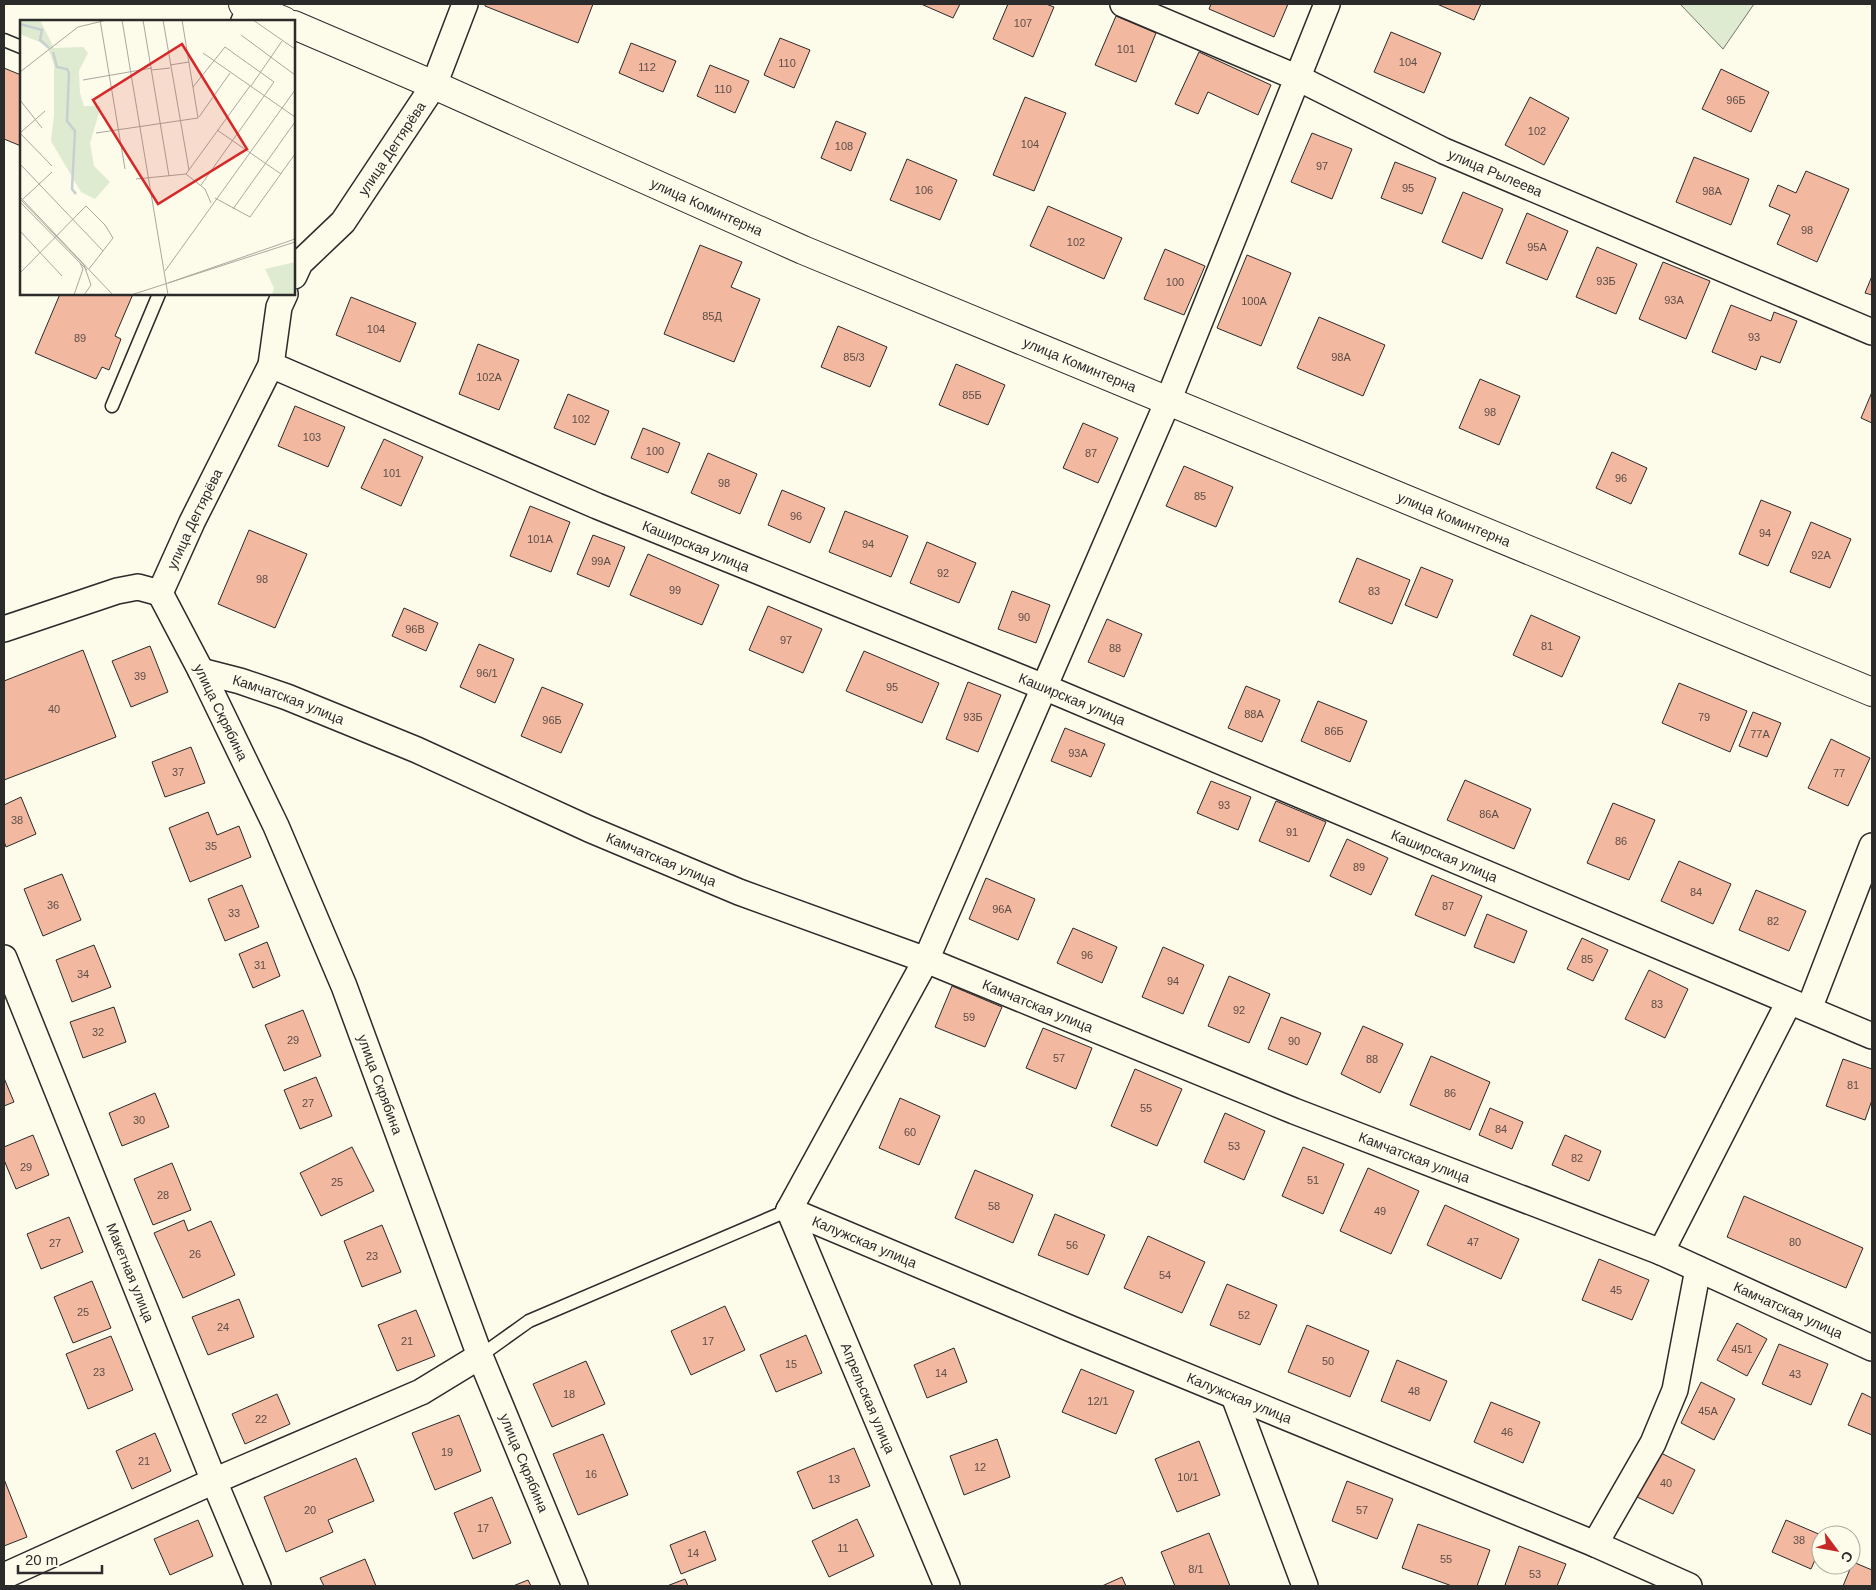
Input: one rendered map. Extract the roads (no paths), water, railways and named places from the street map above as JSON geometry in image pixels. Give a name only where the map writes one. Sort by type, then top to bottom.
[{"type":"street","points":[[244,4],[282,20]]},
{"type":"street","name":"улица Дегтярёва","points":[[295,274],[300,263],[343,222],[434,85],[465,4]]},
{"type":"street","name":"улица Рылеева","points":[[1123,4],[1298,78],[1444,152],[1872,332]]},
{"type":"street","points":[[789,1210],[926,960],[1168,401],[1327,4]]},
{"type":"street","name":"улица Коминтерна","points":[[295,25],[434,85],[803,250],[1872,692]]},
{"type":"street","name":"улица Дегтярёва","points":[[160,593],[192,522],[271,365],[279,307],[285,295]]},
{"type":"street","name":"Каширская улица","points":[[271,365],[597,506],[1044,687],[1872,1036]]},
{"type":"street","points":[[4,629],[117,591],[138,587],[160,593]]},
{"type":"street","name":"улица Скрябина","points":[[160,593],[201,671],[276,826],[344,986],[480,1356],[575,1586]]},
{"type":"street","name":"Камчатская улица","points":[[201,671],[240,681],[287,697],[416,750],[589,829],[739,892],[926,960],[1294,1111],[1661,1252],[1872,1348]]},
{"type":"street","points":[[1661,1252],[1799,1006],[1872,846]]},
{"type":"street","name":"Макетная улица","points":[[4,958],[258,1586]]},
{"type":"street","name":"Калужская улица","points":[[789,1210],[1595,1544],[1689,1586]]},
{"type":"street","name":"Апрельская улица","points":[[789,1210],[947,1586]]},
{"type":"street","points":[[1595,1544],[1653,1444],[1675,1390],[1698,1269]]},
{"type":"street","points":[[4,1576],[214,1481],[421,1392],[480,1356]]},
{"type":"street","points":[[1234,1396],[1305,1586]]},
{"type":"lane","points":[[237,20],[244,4]]},
{"type":"lane","points":[[4,40],[20,47]]},
{"type":"lane","points":[[112,406],[159,295]]},
{"type":"lane","points":[[480,1356],[529,1321],[789,1210]]}]
